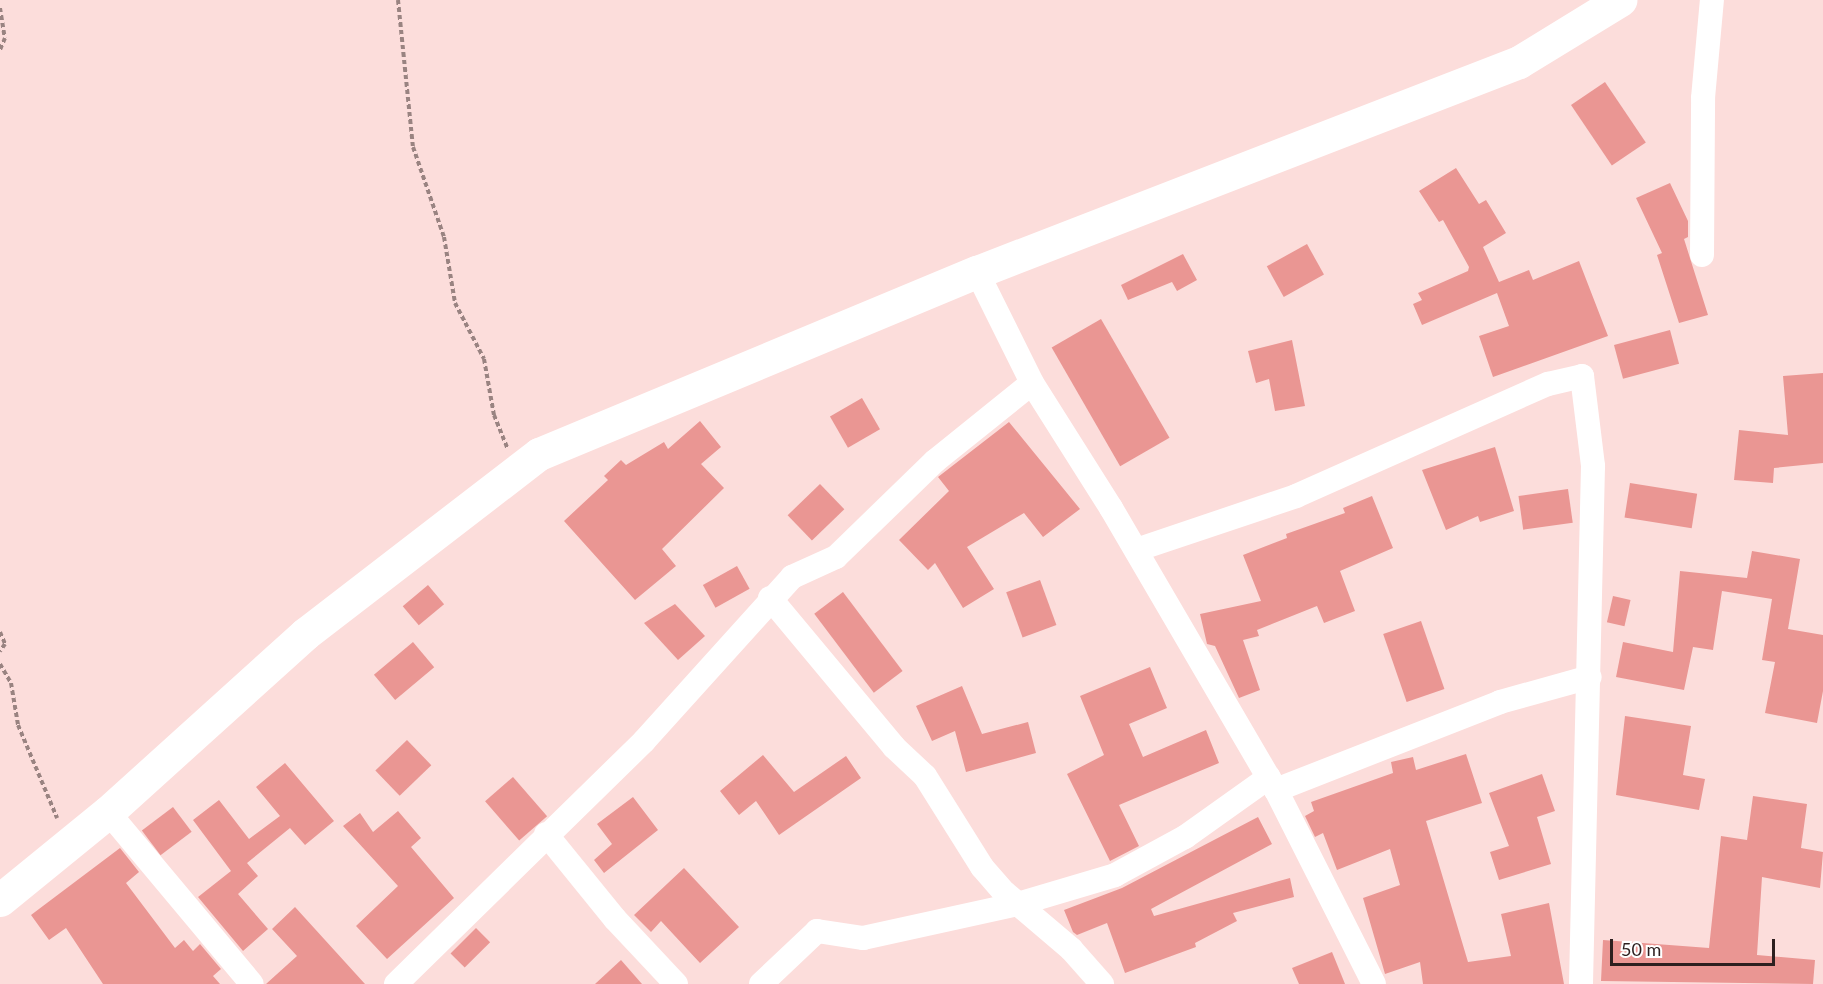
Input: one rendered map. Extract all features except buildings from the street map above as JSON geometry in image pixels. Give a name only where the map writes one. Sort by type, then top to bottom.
[{"type":"street","points":[[0,900],[108,812],[305,634],[539,454],[977,272],[1519,62],[1620,0]]},
{"type":"street","points":[[1702,255],[1702,98],[1712,0]]},
{"type":"street","points":[[977,272],[1032,383],[1136,550],[1273,784],[1374,984]]},
{"type":"street","points":[[1136,550],[1296,496],[1548,384],[1582,376],[1593,466],[1590,677],[1584,751],[1581,984]]},
{"type":"street","points":[[396,984],[546,834],[644,741],[770,598],[792,577],[836,557],[935,460],[1032,383]]},
{"type":"street","points":[[770,598],[894,747],[925,776],[982,867],[1018,904],[1071,949],[1102,984]]},
{"type":"street","points":[[761,984],[817,931],[863,939],[1018,904],[1115,875],[1185,837],[1273,784],[1500,702],[1590,677]]},
{"type":"street","points":[[108,812],[252,984]]},
{"type":"street","points":[[546,834],[615,919],[676,984]]},
{"type":"path","points":[[398,0],[413,147],[444,237],[455,303],[484,359],[500,437],[519,469]]},
{"type":"path","points":[[0,8],[5,38],[0,50]]},
{"type":"path","points":[[0,632],[5,644],[0,651]]},
{"type":"path","points":[[0,664],[11,683],[18,724],[70,843]]}]
